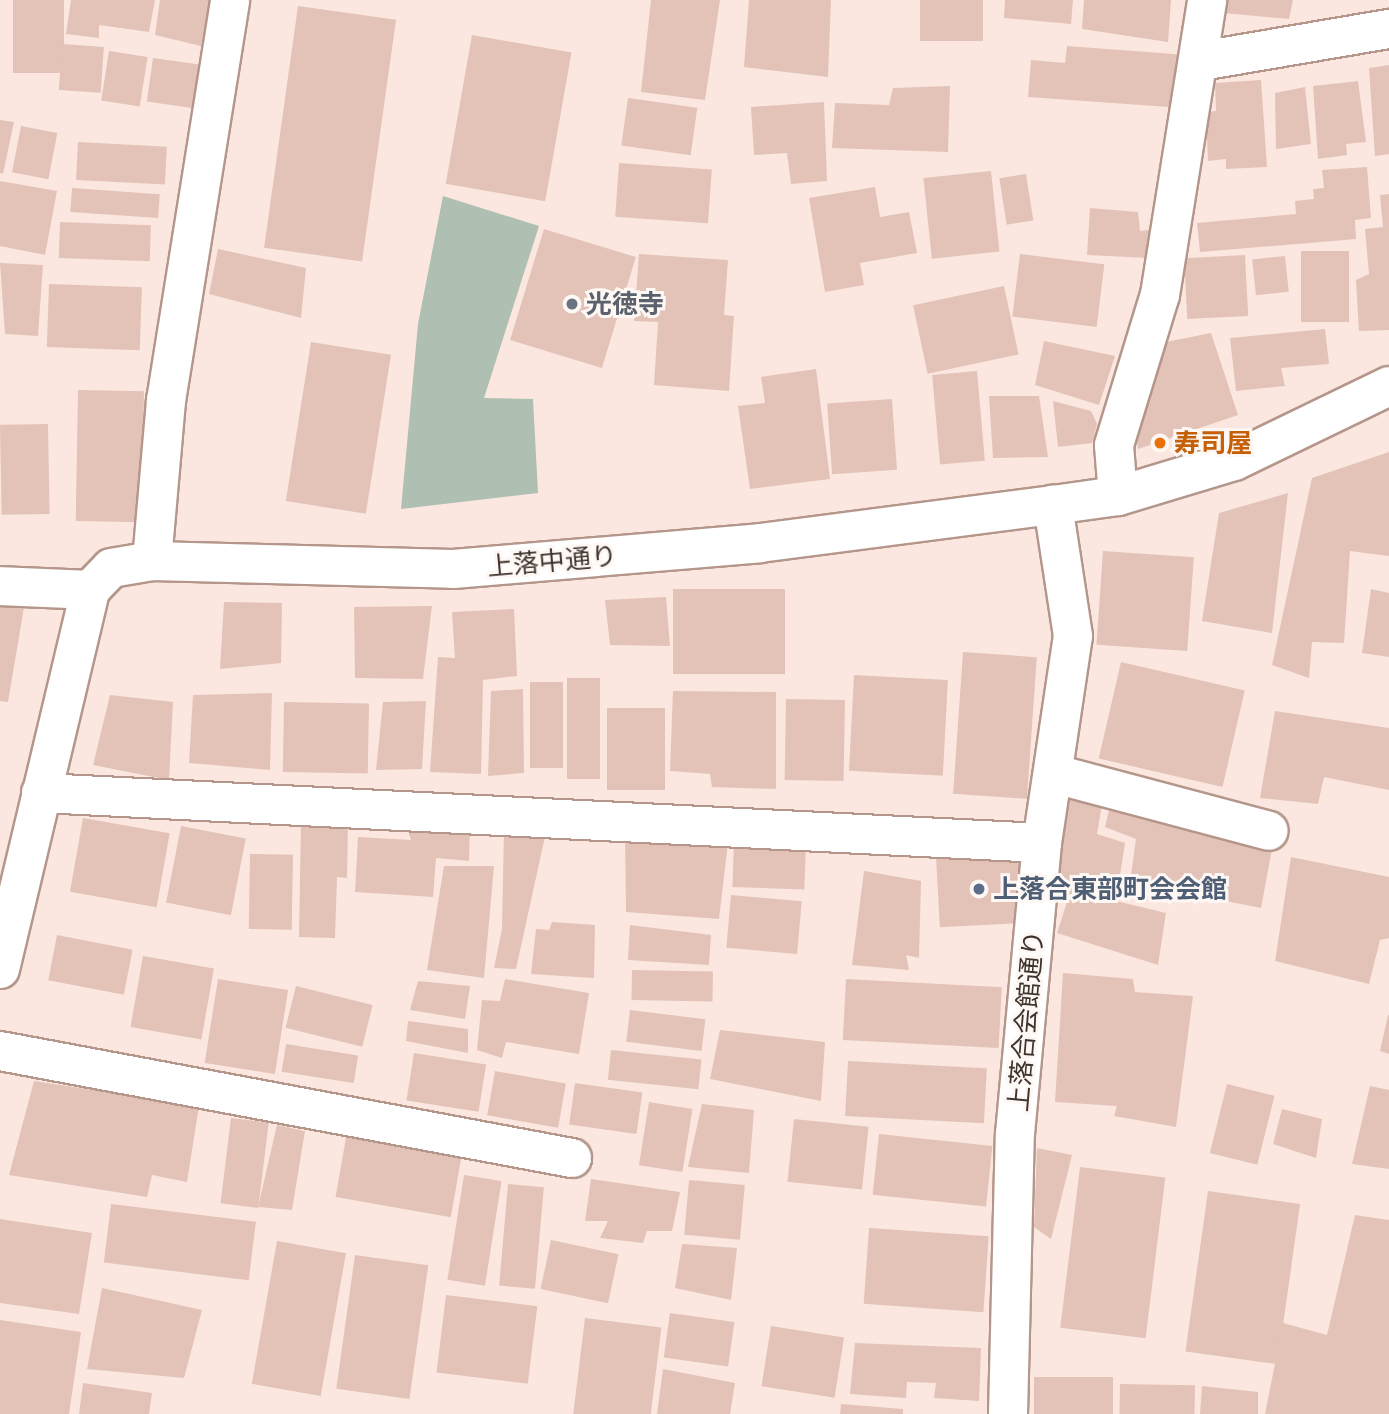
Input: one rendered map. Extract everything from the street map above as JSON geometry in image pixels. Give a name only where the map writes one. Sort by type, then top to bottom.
[{"type":"street","points":[[152,561],[166,401],[230,0]]},
{"type":"street","points":[[1118,496],[1114,445],[1160,295],[1201,61],[1207,0]]},
{"type":"street","points":[[1201,61],[1389,29]]},
{"type":"street","name":"上落中通り","points":[[90,590],[111,568],[152,561],[453,569],[760,543],[1118,496],[1234,461],[1389,386]]},
{"type":"street","name":"上落合会館通り","points":[[1008,1414],[1015,1134],[1042,844],[1055,774],[1073,636],[1053,505]]},
{"type":"street","points":[[0,586],[90,590],[0,969]]},
{"type":"street","points":[[1055,774],[1269,831]]},
{"type":"street","points":[[41,793],[1042,844]]},
{"type":"street","points":[[0,1051],[572,1158]]},
{"type":"green space","points":[[443,196],[539,226],[484,398],[533,399],[538,493],[401,509],[418,324]]},
{"type":"building","points":[[13,0],[64,0],[64,73],[13,73]]},
{"type":"building","points":[[71,0],[155,0],[149,32],[99,25],[99,38],[66,34]]},
{"type":"building","points":[[160,0],[210,0],[201,46],[155,35]]},
{"type":"building","points":[[651,0],[720,0],[705,100],[641,92]]},
{"type":"building","points":[[749,0],[831,0],[828,77],[744,67]]},
{"type":"building","points":[[920,0],[983,0],[983,41],[920,41]]},
{"type":"building","points":[[1005,0],[1073,0],[1071,24],[1004,18]]},
{"type":"building","points":[[1084,0],[1171,0],[1168,42],[1082,29]]},
{"type":"building","points":[[1224,0],[1293,0],[1289,19],[1223,13]]},
{"type":"building","points":[[298,6],[396,20],[362,261],[264,248]]},
{"type":"building","points":[[472,35],[571,53],[545,201],[446,184]]},
{"type":"building","points":[[62,44],[104,47],[101,93],[59,90]]},
{"type":"building","points":[[1067,46],[1187,55],[1183,108],[1028,97],[1031,60],[1065,63]]},
{"type":"building","points":[[109,51],[148,57],[140,106],[101,100]]},
{"type":"building","points":[[153,58],[202,65],[195,108],[147,102]]},
{"type":"building","points":[[1389,65],[1389,154],[1375,156],[1369,68]]},
{"type":"building","points":[[1261,80],[1267,167],[1226,169],[1226,159],[1208,161],[1206,112],[1216,111],[1215,83]]},
{"type":"building","points":[[1358,81],[1366,142],[1346,144],[1347,155],[1318,159],[1313,86]]},
{"type":"building","points":[[950,86],[948,152],[832,148],[835,103],[889,105],[893,88]]},
{"type":"building","points":[[1305,87],[1311,144],[1276,149],[1275,93]]},
{"type":"building","points":[[628,98],[697,108],[691,155],[621,146]]},
{"type":"building","points":[[824,102],[827,181],[791,184],[787,153],[754,155],[751,107]]},
{"type":"building","points":[[0,120],[14,122],[3,174],[0,173]]},
{"type":"building","points":[[21,126],[57,133],[48,179],[12,172]]},
{"type":"building","points":[[78,142],[167,147],[165,185],[76,180]]},
{"type":"building","points":[[619,163],[712,169],[708,223],[615,217]]},
{"type":"building","points":[[1367,167],[1371,218],[1355,220],[1356,239],[1200,252],[1197,223],[1296,214],[1295,201],[1314,199],[1313,189],[1324,188],[1322,170]]},
{"type":"building","points":[[991,171],[999,252],[932,259],[923,178]]},
{"type":"building","points":[[1026,174],[1033,220],[1007,225],[999,178]]},
{"type":"building","points":[[0,181],[57,191],[45,255],[0,246]]},
{"type":"building","points":[[875,187],[880,217],[909,212],[917,253],[860,263],[864,285],[825,292],[809,198]]},
{"type":"building","points":[[72,188],[160,194],[158,218],[70,212]]},
{"type":"building","points":[[1389,194],[1389,330],[1359,331],[1356,280],[1369,274],[1365,229],[1383,227],[1380,195]]},
{"type":"building","points":[[1090,208],[1138,212],[1140,231],[1149,230],[1149,258],[1087,255]]},
{"type":"building","points":[[60,222],[151,225],[150,261],[59,258]]},
{"type":"building","points":[[544,229],[636,257],[602,368],[510,340]]},
{"type":"building","points":[[218,249],[306,268],[301,318],[209,294]]},
{"type":"building","points":[[1301,251],[1349,251],[1349,322],[1301,322]]},
{"type":"building","points":[[639,254],[728,260],[724,315],[734,316],[729,391],[654,385],[658,322],[634,321]]},
{"type":"building","points":[[1020,254],[1104,264],[1097,327],[1012,317]]},
{"type":"building","points":[[1245,255],[1248,316],[1187,319],[1184,258]]},
{"type":"building","points":[[1285,256],[1289,292],[1256,295],[1252,259]]},
{"type":"building","points":[[0,263],[43,265],[38,336],[5,334]]},
{"type":"building","points":[[49,284],[142,287],[140,350],[47,347]]},
{"type":"building","points":[[1004,286],[1019,354],[928,374],[913,305]]},
{"type":"building","points":[[1325,329],[1329,364],[1281,368],[1285,386],[1236,391],[1230,338]]},
{"type":"building","points":[[1211,333],[1238,415],[1138,449],[1133,415],[1161,343]]},
{"type":"building","points":[[1044,341],[1115,356],[1099,405],[1035,385]]},
{"type":"building","points":[[311,342],[391,355],[366,514],[286,501]]},
{"type":"building","points":[[816,369],[830,479],[750,489],[738,406],[765,403],[761,377]]},
{"type":"building","points":[[977,371],[985,461],[940,465],[932,375]]},
{"type":"building","points":[[78,390],[144,391],[142,522],[76,521]]},
{"type":"building","points":[[989,396],[1039,396],[1048,457],[993,458]]},
{"type":"building","points":[[892,399],[897,470],[832,474],[827,404]]},
{"type":"building","points":[[1053,401],[1091,411],[1097,424],[1092,443],[1058,447]]},
{"type":"building","points":[[48,424],[50,514],[2,515],[0,425]]},
{"type":"building","points":[[1389,452],[1389,556],[1350,551],[1344,643],[1312,642],[1309,678],[1272,665],[1312,478]]},
{"type":"building","points":[[1288,493],[1272,633],[1202,621],[1219,513]]},
{"type":"building","points":[[1103,551],[1194,557],[1187,651],[1096,645]]},
{"type":"building","points":[[673,589],[785,589],[785,674],[673,674]]},
{"type":"building","points":[[1371,589],[1389,593],[1389,657],[1362,653]]},
{"type":"building","points":[[666,597],[670,646],[610,645],[605,600]]},
{"type":"building","points":[[224,602],[282,603],[281,663],[220,669]]},
{"type":"building","points":[[0,605],[24,607],[8,702],[0,701]]},
{"type":"building","points":[[432,606],[423,679],[355,678],[354,607]]},
{"type":"building","points":[[514,609],[517,676],[483,680],[481,774],[430,772],[438,657],[455,658],[452,612]]},
{"type":"building","points":[[963,652],[1037,657],[1027,799],[953,794]]},
{"type":"building","points":[[1121,662],[1245,691],[1222,787],[1099,758]]},
{"type":"building","points":[[854,675],[948,680],[943,776],[849,771]]},
{"type":"building","points":[[567,678],[600,678],[600,779],[567,779]]},
{"type":"building","points":[[530,682],[563,682],[563,768],[530,768]]},
{"type":"building","points":[[523,689],[524,773],[488,776],[491,691]]},
{"type":"building","points":[[673,691],[776,692],[776,789],[712,787],[710,774],[670,771]]},
{"type":"building","points":[[272,693],[270,770],[189,763],[193,695]]},
{"type":"building","points":[[110,695],[173,702],[169,780],[93,765]]},
{"type":"building","points":[[786,699],[845,700],[844,781],[785,780]]},
{"type":"building","points":[[426,701],[422,769],[376,770],[383,702]]},
{"type":"building","points":[[284,702],[369,703],[368,773],[283,772]]},
{"type":"building","points":[[607,708],[665,708],[665,790],[607,790]]},
{"type":"building","points":[[1275,711],[1389,728],[1389,790],[1324,777],[1318,804],[1260,798]]},
{"type":"building","points":[[1068,800],[1102,804],[1097,834],[1125,843],[1116,901],[1166,913],[1158,965],[1057,933],[1068,899],[1054,884]]},
{"type":"building","points":[[1110,806],[1272,849],[1261,908],[1130,882],[1136,839],[1105,827]]},
{"type":"building","points":[[83,818],[170,833],[157,907],[70,892]]},
{"type":"building","points":[[301,821],[348,822],[347,878],[337,877],[335,938],[299,937]]},
{"type":"building","points":[[405,822],[470,825],[469,861],[436,858],[433,897],[355,892],[358,837],[411,840]]},
{"type":"building","points":[[181,826],[246,839],[231,915],[166,903]]},
{"type":"building","points":[[504,829],[546,832],[516,969],[494,968],[502,929]]},
{"type":"building","points":[[625,834],[729,834],[719,919],[626,912]]},
{"type":"building","points":[[734,841],[806,844],[804,889],[732,887]]},
{"type":"building","points":[[1021,853],[1025,923],[940,927],[936,857]]},
{"type":"building","points":[[250,854],[293,855],[292,930],[249,929]]},
{"type":"building","points":[[1291,857],[1389,877],[1389,938],[1380,940],[1369,984],[1275,961]]},
{"type":"building","points":[[444,866],[494,866],[484,978],[427,970]]},
{"type":"building","points":[[864,871],[921,881],[919,958],[906,955],[909,970],[852,965]]},
{"type":"building","points":[[731,895],[802,901],[797,954],[726,948]]},
{"type":"building","points":[[552,922],[595,925],[594,978],[531,974],[536,929],[549,930]]},
{"type":"building","points":[[630,925],[711,935],[709,965],[628,960]]},
{"type":"building","points":[[57,935],[133,950],[124,995],[48,980]]},
{"type":"building","points":[[143,956],[214,969],[201,1039],[130,1027]]},
{"type":"building","points":[[632,970],[713,971],[712,1001],[631,1000]]},
{"type":"building","points":[[1063,973],[1133,979],[1135,992],[1193,996],[1176,1127],[1114,1116],[1117,1106],[1055,1102]]},
{"type":"building","points":[[218,979],[288,990],[275,1074],[205,1063]]},
{"type":"building","points":[[505,979],[589,993],[579,1054],[506,1042],[502,1058],[477,1050],[482,1000],[500,1001]]},
{"type":"building","points":[[846,979],[1002,987],[999,1048],[843,1040]]},
{"type":"building","points":[[418,981],[470,986],[465,1019],[410,1010]]},
{"type":"building","points":[[296,986],[373,1005],[362,1047],[286,1028]]},
{"type":"building","points":[[630,1010],[705,1019],[702,1051],[626,1042]]},
{"type":"building","points":[[1389,1015],[1389,1054],[1380,1051]]},
{"type":"building","points":[[408,1021],[468,1029],[468,1053],[406,1041]]},
{"type":"building","points":[[720,1030],[825,1042],[821,1101],[710,1079]]},
{"type":"building","points":[[286,1044],[358,1055],[354,1083],[282,1072]]},
{"type":"building","points":[[611,1050],[702,1060],[698,1089],[608,1080]]},
{"type":"building","points":[[414,1053],[486,1064],[479,1112],[406,1100]]},
{"type":"building","points":[[848,1061],[987,1068],[984,1123],[845,1116]]},
{"type":"building","points":[[495,1071],[566,1084],[558,1128],[487,1115]]},
{"type":"building","points":[[34,1081],[199,1106],[187,1182],[152,1175],[147,1197],[9,1175]]},
{"type":"building","points":[[575,1083],[642,1092],[636,1134],[569,1125]]},
{"type":"building","points":[[1227,1084],[1275,1096],[1257,1165],[1210,1153]]},
{"type":"building","points":[[1370,1086],[1389,1090],[1389,1169],[1352,1164]]},
{"type":"building","points":[[649,1102],[692,1109],[682,1172],[639,1165]]},
{"type":"building","points":[[702,1104],[754,1110],[749,1173],[688,1167]]},
{"type":"building","points":[[1282,1109],[1322,1119],[1316,1158],[1273,1144]]},
{"type":"building","points":[[231,1118],[269,1123],[258,1208],[221,1203]]},
{"type":"building","points":[[794,1119],[869,1127],[862,1189],[787,1182]]},
{"type":"building","points":[[277,1125],[305,1131],[292,1210],[258,1207]]},
{"type":"building","points":[[347,1132],[462,1152],[451,1217],[336,1197]]},
{"type":"building","points":[[879,1134],[992,1146],[986,1207],[873,1195]]},
{"type":"building","points":[[1037,1148],[1072,1155],[1051,1239],[1034,1227]]},
{"type":"building","points":[[1080,1167],[1165,1177],[1146,1338],[1060,1328]]},
{"type":"building","points":[[464,1175],[502,1181],[485,1286],[447,1280]]},
{"type":"building","points":[[591,1179],[680,1192],[672,1231],[647,1231],[643,1243],[600,1238],[608,1221],[585,1221]]},
{"type":"building","points":[[689,1180],[745,1185],[740,1240],[684,1235]]},
{"type":"building","points":[[508,1184],[544,1187],[535,1289],[499,1286]]},
{"type":"building","points":[[1208,1191],[1300,1204],[1278,1364],[1185,1351]]},
{"type":"building","points":[[111,1204],[256,1222],[249,1280],[104,1263]]},
{"type":"building","points":[[1355,1215],[1389,1220],[1389,1414],[1265,1414],[1283,1323],[1327,1335]]},
{"type":"building","points":[[0,1219],[92,1233],[79,1314],[0,1303]]},
{"type":"building","points":[[869,1228],[989,1236],[983,1312],[864,1304]]},
{"type":"building","points":[[551,1240],[618,1254],[608,1303],[541,1289]]},
{"type":"building","points":[[277,1241],[346,1253],[321,1396],[252,1384]]},
{"type":"building","points":[[682,1244],[737,1248],[731,1300],[675,1288]]},
{"type":"building","points":[[355,1255],[428,1265],[409,1399],[336,1389]]},
{"type":"building","points":[[102,1288],[202,1310],[184,1378],[87,1369]]},
{"type":"building","points":[[446,1295],[537,1306],[528,1384],[436,1372]]},
{"type":"building","points":[[670,1313],[734,1322],[728,1367],[664,1358]]},
{"type":"building","points":[[585,1318],[661,1327],[651,1414],[573,1414]]},
{"type":"building","points":[[0,1320],[81,1332],[69,1414],[0,1414]]},
{"type":"building","points":[[771,1326],[844,1338],[835,1398],[761,1386]]},
{"type":"building","points":[[855,1343],[981,1348],[979,1401],[934,1398],[936,1383],[907,1382],[906,1398],[850,1394]]},
{"type":"building","points":[[663,1369],[735,1383],[730,1414],[657,1414]]},
{"type":"building","points":[[1034,1377],[1113,1377],[1113,1414],[1034,1414]]},
{"type":"building","points":[[83,1383],[152,1393],[149,1414],[79,1414]]},
{"type":"building","points":[[1120,1384],[1195,1385],[1194,1414],[1119,1414]]},
{"type":"building","points":[[1202,1386],[1258,1392],[1258,1414],[1200,1414]]},
{"type":"building","points":[[841,1404],[903,1409],[903,1414],[840,1414]]},
{"type":"place","name":"光徳寺","points":[[572,304]]},
{"type":"place","name":"寿司屋","points":[[1160,443]]},
{"type":"place","name":"上落合東部町会会館","points":[[979,889]]}]
